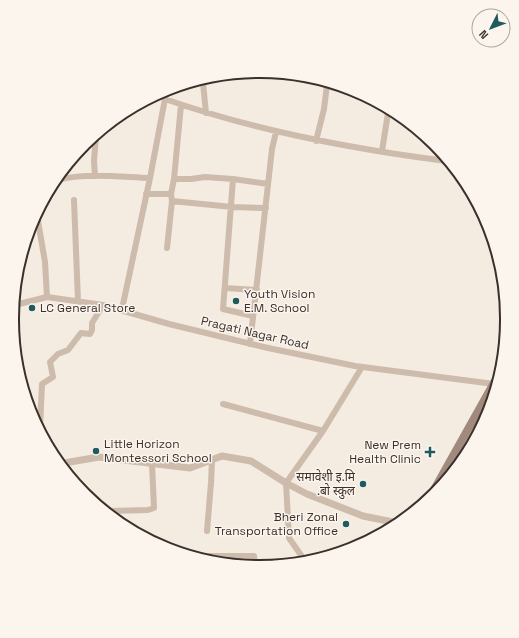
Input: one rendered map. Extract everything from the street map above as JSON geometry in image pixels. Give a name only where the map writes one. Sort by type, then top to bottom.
[{"type":"main road","points":[[442,475],[487,395]]},
{"type":"street","points":[[203,85],[206,112]]},
{"type":"street","points":[[316,141],[324,109],[327,88]]},
{"type":"street","points":[[122,309],[165,99],[276,132],[316,141],[440,160]]},
{"type":"street","points":[[167,248],[181,105]]},
{"type":"street","points":[[382,152],[388,116]]},
{"type":"street","points":[[250,344],[272,149],[276,132]]},
{"type":"street","points":[[95,143],[95,176]]},
{"type":"street","points":[[65,178],[95,176],[150,178]]},
{"type":"street","points":[[174,179],[205,177],[268,184]]},
{"type":"street","points":[[233,179],[224,309],[254,316]]},
{"type":"street","points":[[146,194],[232,207],[266,208]]},
{"type":"street","points":[[74,200],[78,302]]},
{"type":"street","points":[[39,224],[45,262],[47,297]]},
{"type":"street","points":[[226,288],[257,290]]},
{"type":"street","name":"Pragati Nagar Road","points":[[20,304],[47,297],[103,305],[122,309],[169,324],[250,344],[362,367],[491,383]]},
{"type":"street","points":[[40,418],[42,384],[53,377],[50,362],[58,354],[68,350],[81,333],[90,334],[92,324],[103,305]]},
{"type":"street","points":[[301,556],[289,538],[286,483],[323,431],[362,367]]},
{"type":"street","points":[[223,404],[323,431]]},
{"type":"street","points":[[67,462],[99,457],[190,468],[222,456],[251,460],[286,483],[307,494],[363,516],[389,521]]},
{"type":"street","points":[[207,531],[212,460]]},
{"type":"street","points":[[114,511],[148,510],[154,508],[152,464]]},
{"type":"street","points":[[220,556],[254,556],[254,560]]},
{"type":"place","name":"Youth Vision E.M. School","points":[[236,301]]},
{"type":"place","name":"LC General Store","points":[[32,308]]},
{"type":"place","name":"Little Horizon Montessori School","points":[[96,451]]},
{"type":"place","name":"New Prem Health Clinic","points":[[430,452]]},
{"type":"place","name":"समावेशी इ.मि .बाे स्कुल","points":[[363,484]]},
{"type":"place","name":"Bheri Zonal Transportation Office","points":[[346,524]]}]
